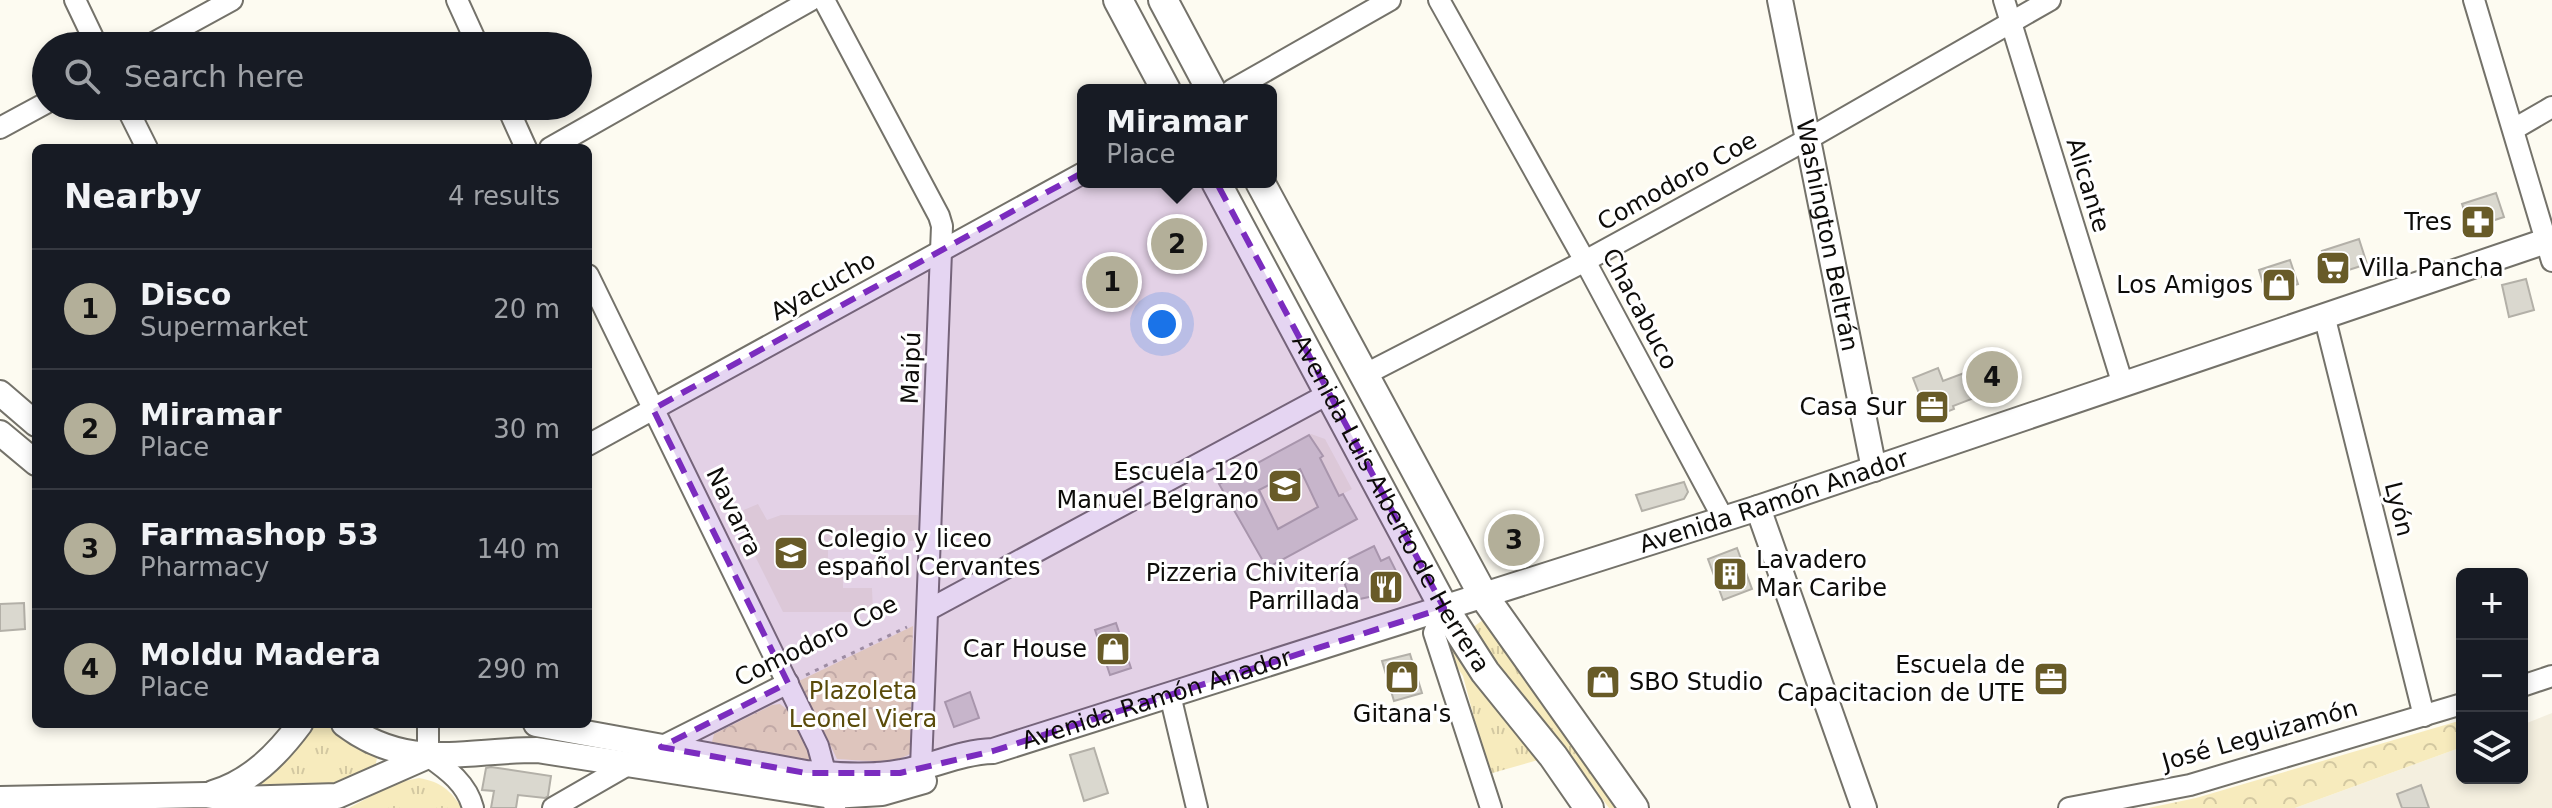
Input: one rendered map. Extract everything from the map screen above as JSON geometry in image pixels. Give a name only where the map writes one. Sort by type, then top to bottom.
[{"type":"main road","points":[[1118,0],[1163,84]]},
{"type":"main road","points":[[1163,0],[1208,84]]},
{"type":"main road","name":"Avenida Luis Alberto de Herrera","points":[[1219,188],[1444,608],[1485,672],[1553,756],[1589,808]]},
{"type":"main road","name":"Avenida Luis Alberto de Herrera","points":[[1263,188],[1483,595],[1634,808]]},
{"type":"street","points":[[75,0],[90,32]]},
{"type":"street","points":[[174,32],[232,0]]},
{"type":"street","points":[[457,0],[472,32]]},
{"type":"street","points":[[557,144],[811,0]]},
{"type":"street","name":"Maipú","points":[[824,0],[942,226],[921,767]]},
{"type":"street","points":[[1243,84],[1390,0]]},
{"type":"street","name":"Chacabuco","points":[[1439,0],[1585,261],[1723,518]]},
{"type":"street","name":"Washington Beltrán","points":[[1780,0],[1874,469]]},
{"type":"street","name":"Alicante","points":[[2004,0],[2123,385]]},
{"type":"street","name":"Comodoro Coe","points":[[1364,375],[1585,261],[1808,139],[2050,0]]},
{"type":"street","points":[[2474,0],[2550,247]]},
{"type":"street","points":[[2514,129],[2552,107]]},
{"type":"street","points":[[0,128],[32,111]]},
{"type":"street","points":[[133,120],[145,144]]},
{"type":"street","points":[[513,120],[524,144]]},
{"type":"street","name":"Ayacucho","points":[[592,443],[1077,176]]},
{"type":"street","name":"Avenida Ramón Anador","points":[[558,728],[661,747],[831,793],[976,752],[993,751],[1444,608],[1758,508],[2324,315],[2550,247]]},
{"type":"street","name":"Navarra","points":[[592,283],[818,746],[831,793]]},
{"type":"street","name":"Lyón","points":[[2324,315],[2424,716]]},
{"type":"street","points":[[0,393],[32,421]]},
{"type":"street","name":"Comodoro Coe","points":[[928,610],[1330,393]]},
{"type":"street","points":[[5,443],[32,433]]},
{"type":"street","points":[[5,443],[32,460]]},
{"type":"street","points":[[1758,508],[1864,808]]},
{"type":"street","points":[[1444,608],[1434,633],[1491,808]]},
{"type":"street","points":[[2528,684],[2552,676]]},
{"type":"street","name":"Comodoro Coe","points":[[661,747],[788,683]]},
{"type":"street","points":[[1170,695],[1197,808]]},
{"type":"street","name":"José Leguizamón","points":[[2069,808],[2190,785],[2456,706]]},
{"type":"street","points":[[206,795],[233,787],[258,769],[297,728]]},
{"type":"street","name":"Avenida Ramón Anador","points":[[349,728],[377,743],[428,756],[537,750],[862,795],[901,788],[980,763],[993,751]]},
{"type":"street","points":[[428,728],[428,756]]},
{"type":"street","points":[[0,799],[206,795],[234,799],[329,802],[428,756]]},
{"type":"street","points":[[428,756],[461,783],[473,808]]},
{"type":"street","points":[[553,808],[631,763]]},
{"type":"path","name":"Comodoro Coe","points":[[788,683],[911,625],[928,610]]},
{"type":"highlighted area","points":[[1182,118],[1444,608],[993,751],[900,773],[806,773],[661,747],[788,683],[653,409]]},
{"type":"shaded area","name":"Escuela 120 Manuel Belgrano","points":[[1311,434],[1325,439],[1352,489],[1252,543],[1219,484]]},
{"type":"shaded area","name":"Colegio y liceo español Cervantes","points":[[758,504],[767,520],[781,515],[918,515],[918,541],[828,540],[828,564],[843,565],[843,588],[872,588],[873,612],[783,612],[734,514]]},
{"type":"shaded area","points":[[2552,713],[2552,808],[2295,808],[2456,749],[2456,784],[2528,784],[2528,723]]},
{"type":"green space","points":[[1484,619],[1623,808],[1609,808],[1551,729],[1523,705],[1467,632]]},
{"type":"green space","name":"Plazoleta Leonel Viera","points":[[913,626],[910,754],[884,761],[837,759],[799,681]]},
{"type":"green space","points":[[1449,638],[1538,760],[1489,774],[1463,676],[1453,661],[1446,641]]},
{"type":"green space","points":[[780,704],[789,711],[812,756],[811,760],[712,742],[714,734],[772,705]]},
{"type":"green space","points":[[2456,722],[2456,749],[2295,808],[2148,808],[2196,798]]},
{"type":"green space","points":[[311,728],[330,728],[377,758],[375,768],[345,781],[304,787],[258,788],[259,782]]},
{"type":"green space","points":[[419,778],[444,788],[462,808],[349,808],[395,783]]},
{"type":"building","points":[[2496,193],[2504,217],[2470,228],[2462,204]]},
{"type":"building","points":[[1192,227],[1200,242],[1162,262],[1154,246]]},
{"type":"building","points":[[2359,239],[2367,264],[2330,276],[2322,251]]},
{"type":"building","points":[[2290,260],[2298,284],[2266,294],[2259,270]]},
{"type":"building","points":[[2526,279],[2534,310],[2509,317],[2502,285]]},
{"type":"building","points":[[2004,358],[2013,383],[1953,406],[1954,409],[1929,419],[1913,378],[1938,368],[1943,381]]},
{"type":"building","name":"Escuela 120 Manuel Belgrano","points":[[1309,435],[1323,456],[1320,458],[1339,496],[1343,494],[1357,519],[1267,568],[1219,484]],"holes":[[[1300,469],[1318,507],[1278,529],[1259,490]]]},
{"type":"building","points":[[1684,482],[1688,492],[1684,499],[1642,511],[1636,495]]},
{"type":"building","points":[[1374,546],[1381,561],[1389,557],[1400,579],[1388,593],[1350,601],[1343,578],[1354,575],[1346,560]]},
{"type":"building","name":"Lavadero Mar Caribe","points":[[1737,548],[1752,589],[1723,600],[1708,559]]},
{"type":"building","points":[[24,603],[25,629],[0,631],[0,604]]},
{"type":"building","name":"Car House","points":[[1116,623],[1131,668],[1110,675],[1095,630]]},
{"type":"building","name":"Gitana's","points":[[1410,654],[1422,693],[1394,701],[1382,661]]},
{"type":"building","points":[[970,692],[979,718],[954,727],[945,702]]},
{"type":"building","points":[[1094,748],[1108,793],[1084,801],[1070,755]]},
{"type":"building","points":[[486,768],[551,776],[548,796],[518,795],[516,808],[491,808],[494,791],[482,790]]},
{"type":"building","points":[[2421,785],[2429,808],[2402,808],[2397,794]]},
{"type":"place","name":"Tres","points":[[2478,222]]},
{"type":"place","name":"Miramar","points":[[1177,244]]},
{"type":"place","name":"Villa Pancha","points":[[2333,268]]},
{"type":"place","name":"Disco","points":[[1112,282]]},
{"type":"place","name":"Los Amigos","points":[[2279,285]]},
{"type":"place","name":"Moldu Madera","points":[[1992,377]]},
{"type":"place","name":"Casa Sur","points":[[1932,407]]},
{"type":"place","name":"Escuela 120 Manuel Belgrano","points":[[1285,486]]},
{"type":"place","name":"Farmashop 53","points":[[1514,540]]},
{"type":"place","name":"Colegio y liceo español Cervantes","points":[[791,553]]},
{"type":"place","name":"Lavadero Mar Caribe","points":[[1730,574]]},
{"type":"place","name":"Pizzeria Chivitería Parrillada","points":[[1386,587]]},
{"type":"place","name":"Car House","points":[[1113,649]]},
{"type":"place","name":"Gitana's","points":[[1402,677]]},
{"type":"place","name":"Escuela de Capacitacion de UTE","points":[[2051,679]]},
{"type":"place","name":"SBO Studio","points":[[1603,682]]}]
